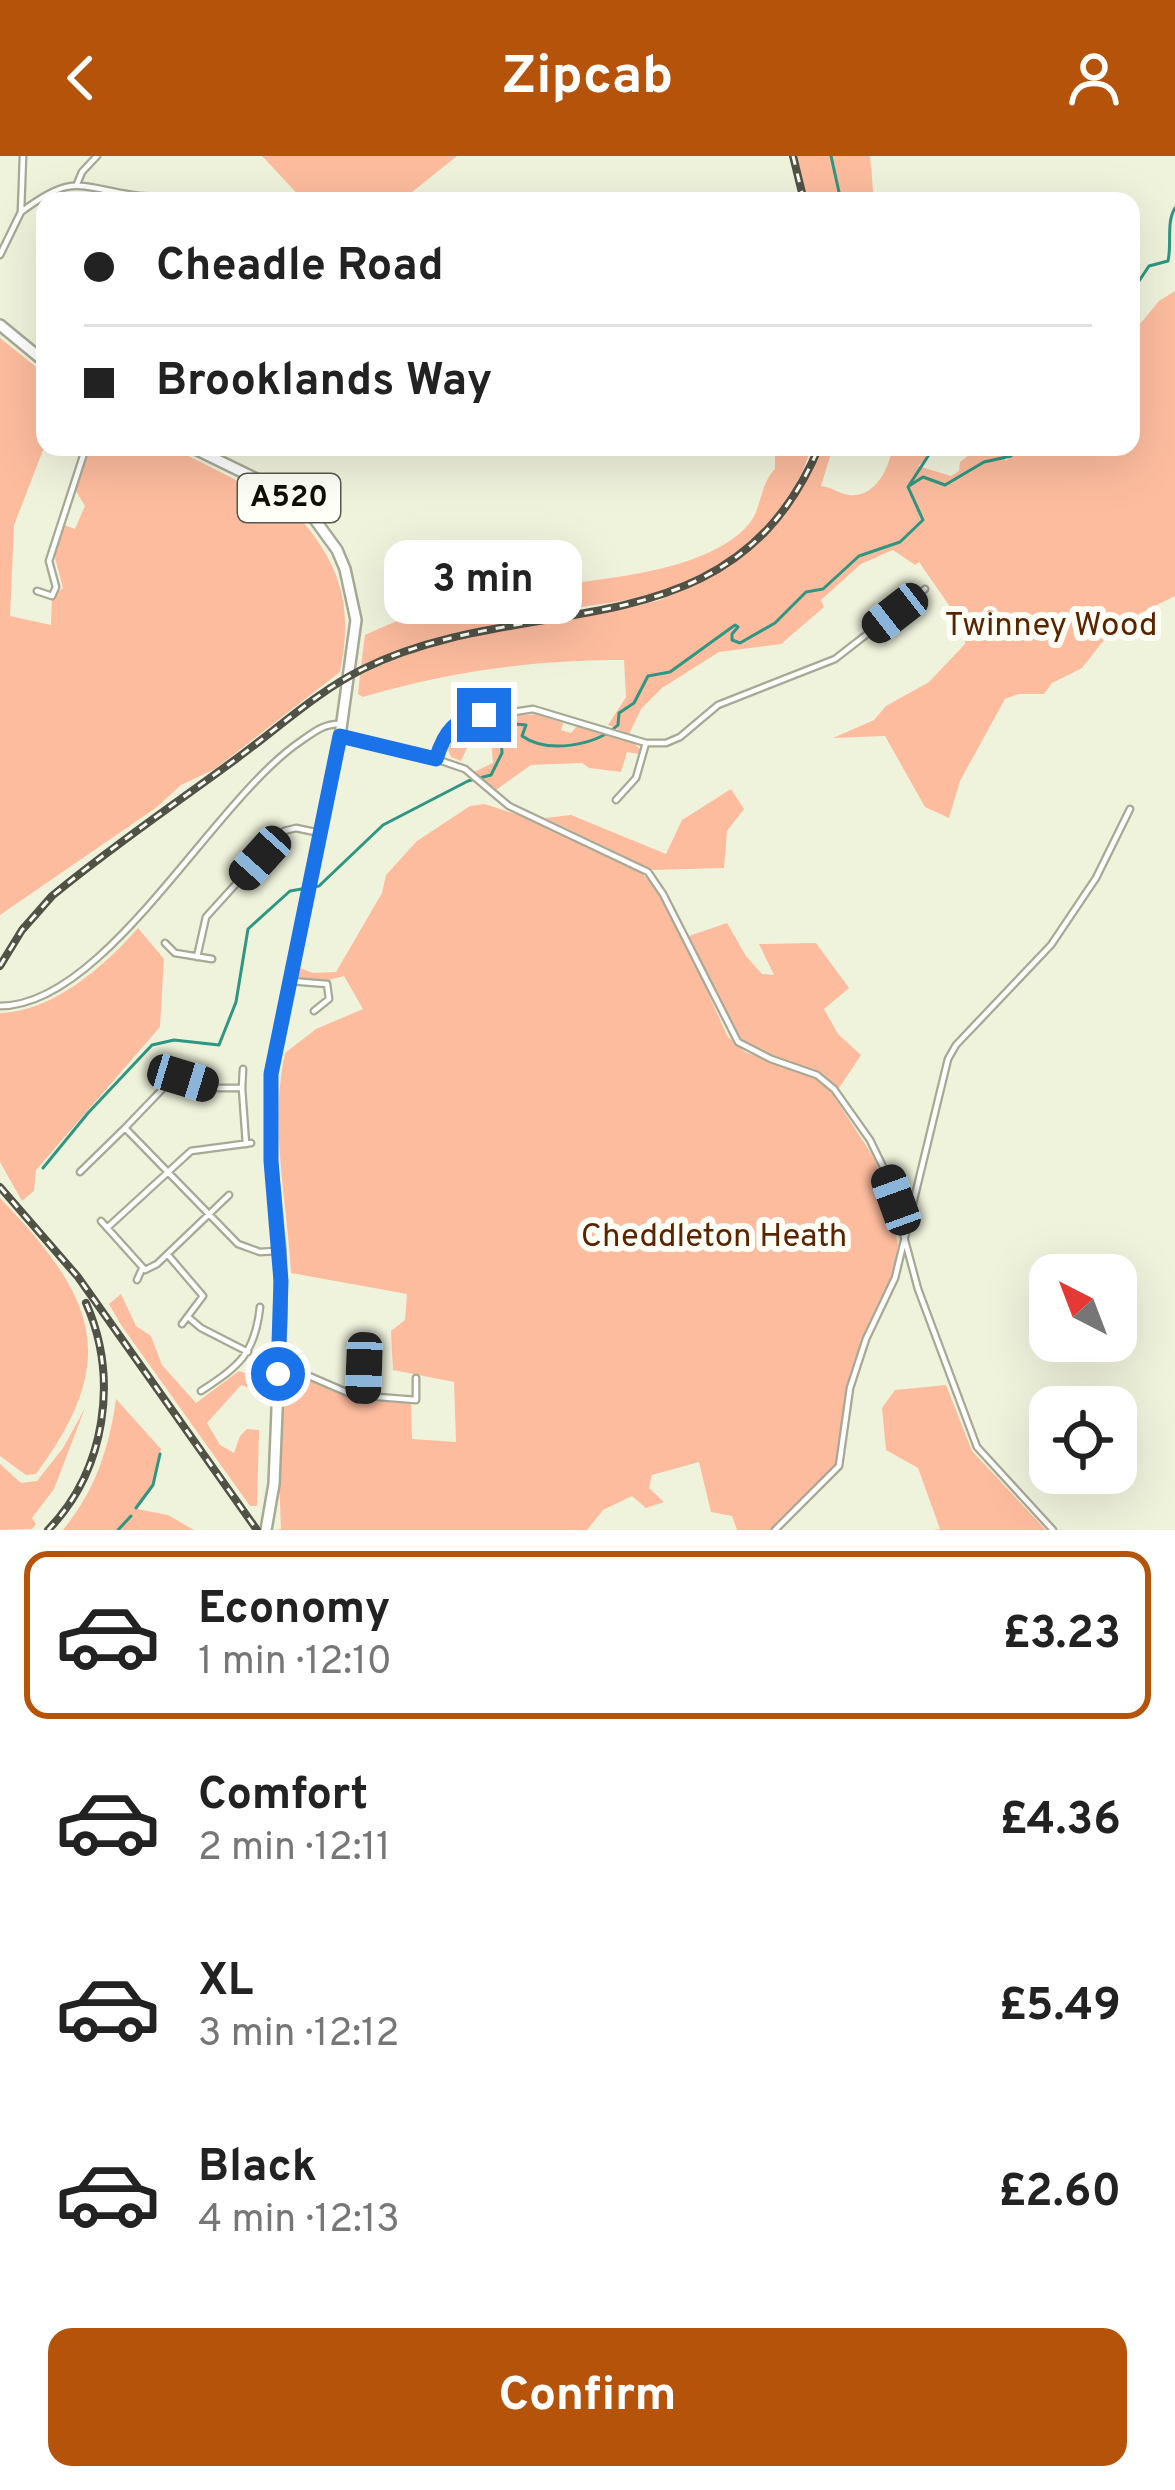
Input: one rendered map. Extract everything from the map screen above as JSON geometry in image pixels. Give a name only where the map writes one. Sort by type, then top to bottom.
[{"type":"highway","points":[[0,325],[35,354]]},
{"type":"highway","name":"A520","points":[[209,456],[298,504],[337,550],[351,588],[356,638],[275,1045],[269,1108],[280,1251],[279,1363],[274,1484],[266,1528]]},
{"type":"street","points":[[0,255],[21,212],[23,156]]},
{"type":"street","points":[[77,184],[97,156]]},
{"type":"street","points":[[53,192],[77,184],[119,192]]},
{"type":"street","points":[[21,212],[36,203]]},
{"type":"street","points":[[37,591],[52,596],[56,587],[49,561],[83,456]]},
{"type":"street","points":[[436,759],[451,726],[463,718],[533,709],[646,743],[672,741],[718,705],[835,659],[925,589]]},
{"type":"street","points":[[0,1006],[37,996],[108,951],[270,763],[327,724],[471,773],[509,806],[648,872],[664,894],[738,1042],[817,1075],[848,1106],[888,1178],[904,1244],[977,1447],[1053,1530]]},
{"type":"street","points":[[616,800],[636,778],[646,743]]},
{"type":"street","points":[[775,1530],[839,1466],[850,1388],[866,1339],[895,1278],[951,1054],[1052,945],[1096,878],[1130,809]]},
{"type":"street","points":[[197,957],[206,916],[284,831],[296,828],[320,833]]},
{"type":"street","points":[[165,943],[175,953],[212,959]]},
{"type":"street","points":[[289,981],[327,984],[329,999],[314,1011]]},
{"type":"street","points":[[107,1228],[191,1150],[248,1144],[243,1070]]},
{"type":"street","points":[[92,1177],[82,1170],[173,1078],[215,1088],[242,1088]]},
{"type":"street","points":[[125,1128],[244,1248],[280,1251]]},
{"type":"street","points":[[137,1280],[142,1269],[158,1264],[230,1195]]},
{"type":"street","points":[[101,1222],[142,1269]]},
{"type":"street","points":[[168,1255],[203,1296],[182,1324]]},
{"type":"street","points":[[201,1391],[244,1360],[257,1334],[260,1307]]},
{"type":"street","points":[[188,1317],[248,1352]]},
{"type":"street","points":[[364,1398],[365,1339]]},
{"type":"street","points":[[279,1363],[364,1398],[416,1400],[416,1378]]},
{"type":"green space","points":[[262,156],[457,156],[412,192],[296,192]]},
{"type":"green space","points":[[796,156],[870,156],[873,192],[804,192]]},
{"type":"green space","name":"Twinney Wood","points":[[1175,291],[1175,596],[1115,626],[1082,668],[1052,683],[1044,694],[1005,699],[960,781],[949,818],[925,807],[885,736],[833,738],[874,720],[886,706],[929,682],[965,644],[964,627],[919,562],[915,565],[893,550],[861,564],[821,600],[824,607],[781,644],[719,652],[662,688],[641,709],[629,734],[608,725],[626,697],[624,660],[492,669],[363,697],[358,694],[360,675],[430,647],[505,628],[657,601],[686,588],[757,541],[793,500],[818,456],[830,456],[821,486],[858,495],[880,480],[890,456],[929,456],[918,466],[951,476],[968,456],[1003,456],[1006,461],[1011,456],[1140,456],[1140,324],[1159,301]]},
{"type":"green space","points":[[0,338],[36,367],[36,456],[41,456],[14,525],[10,616],[51,625],[52,596],[63,588],[54,554],[64,525],[75,529],[85,506],[76,491],[86,456],[189,456],[240,482],[290,517],[299,517],[334,571],[345,627],[340,672],[215,769],[181,785],[157,807],[0,915]]},
{"type":"green space","points":[[775,456],[808,456],[790,495],[756,536],[689,580],[653,594],[435,642],[361,666],[365,635],[424,611],[486,595],[625,576],[696,558],[725,544],[748,525],[775,469]]},
{"type":"green space","points":[[536,714],[563,723],[561,730],[571,733],[578,725],[634,743],[642,751],[627,752],[621,772],[582,763],[531,765],[493,792],[474,772],[493,763],[491,740],[468,746],[461,761],[451,757],[448,750],[454,738],[473,724]]},
{"type":"green space","points":[[731,789],[744,809],[727,831],[724,868],[653,870],[545,818],[571,815],[666,854],[682,820]]},
{"type":"green space","name":"Cheddleton Heath","points":[[484,804],[594,846],[647,878],[680,930],[728,1037],[745,1052],[815,1078],[830,1090],[874,1158],[898,1245],[892,1277],[864,1335],[846,1389],[836,1465],[771,1530],[737,1530],[732,1516],[711,1512],[699,1462],[652,1475],[649,1488],[664,1502],[646,1508],[632,1496],[603,1510],[587,1530],[275,1530],[281,1529],[278,1453],[288,1371],[361,1401],[411,1403],[412,1439],[456,1442],[454,1382],[393,1370],[391,1331],[405,1320],[407,1294],[291,1273],[280,1163],[280,1081],[285,1053],[316,1029],[363,1009],[344,976],[321,982],[297,978],[300,968],[336,972],[382,893],[386,875],[417,841],[470,806]]},
{"type":"green space","points":[[727,923],[762,974],[774,975],[759,944],[816,943],[849,988],[824,1009],[838,1034],[861,1055],[839,1088],[823,1075],[740,1039],[689,936]]},
{"type":"green space","points":[[138,928],[164,959],[160,1027],[36,1170],[34,1191],[22,1201],[0,1162],[0,1013],[20,1011],[58,996],[94,971]]},
{"type":"green space","points":[[0,1198],[58,1266],[86,1329],[88,1361],[80,1395],[63,1433],[36,1474],[26,1475],[0,1456]]},
{"type":"green space","points":[[121,1294],[136,1326],[151,1336],[162,1365],[196,1403],[239,1371],[267,1380],[266,1395],[241,1385],[207,1423],[220,1445],[234,1453],[247,1429],[259,1430],[257,1506],[250,1506],[121,1325],[109,1304]]},
{"type":"green space","points":[[946,1385],[972,1451],[1046,1530],[933,1530],[940,1529],[918,1468],[886,1450],[882,1408],[895,1390]]},
{"type":"green space","points":[[116,1399],[161,1449],[153,1485],[137,1509],[168,1515],[194,1530],[63,1530],[99,1469]]},
{"type":"green space","points":[[85,1408],[54,1489],[32,1518],[36,1524],[32,1529],[0,1530],[0,1464],[21,1483],[37,1481]]},
{"type":"waterway","points":[[831,156],[839,192]]},
{"type":"waterway","points":[[1140,280],[1149,266],[1168,261],[1175,208]]},
{"type":"waterway","points":[[43,1168],[152,1045],[174,1040],[219,1045],[236,1002],[248,929],[290,891],[319,886],[383,825],[468,781],[491,775],[502,753],[501,737],[514,724],[526,725],[522,736],[545,745],[597,738],[618,725],[619,713],[634,703],[648,676],[670,672],[735,625],[732,640],[740,643],[775,623],[806,592],[823,589],[859,556],[900,542],[923,520],[908,487],[928,456]]},
{"type":"waterway","points":[[909,486],[923,477],[945,485],[984,462],[1011,456]]},
{"type":"waterway","points":[[136,1508],[153,1485],[160,1454]]},
{"type":"waterway","points":[[118,1530],[131,1516]]},
{"type":"railway","points":[[793,156],[802,192]]},
{"type":"railway","points":[[0,966],[22,930],[52,896],[330,688],[363,669],[426,645],[620,606],[680,588],[734,559],[781,513],[814,456]]},
{"type":"railway","points":[[0,1187],[78,1277],[257,1530]]},
{"type":"railway","points":[[48,1530],[83,1480],[101,1422],[102,1362],[86,1303]]},
{"type":"route","points":[[278,1374],[281,1281],[271,1161],[271,1074],[340,736],[436,759],[456,721],[484,715]]}]
